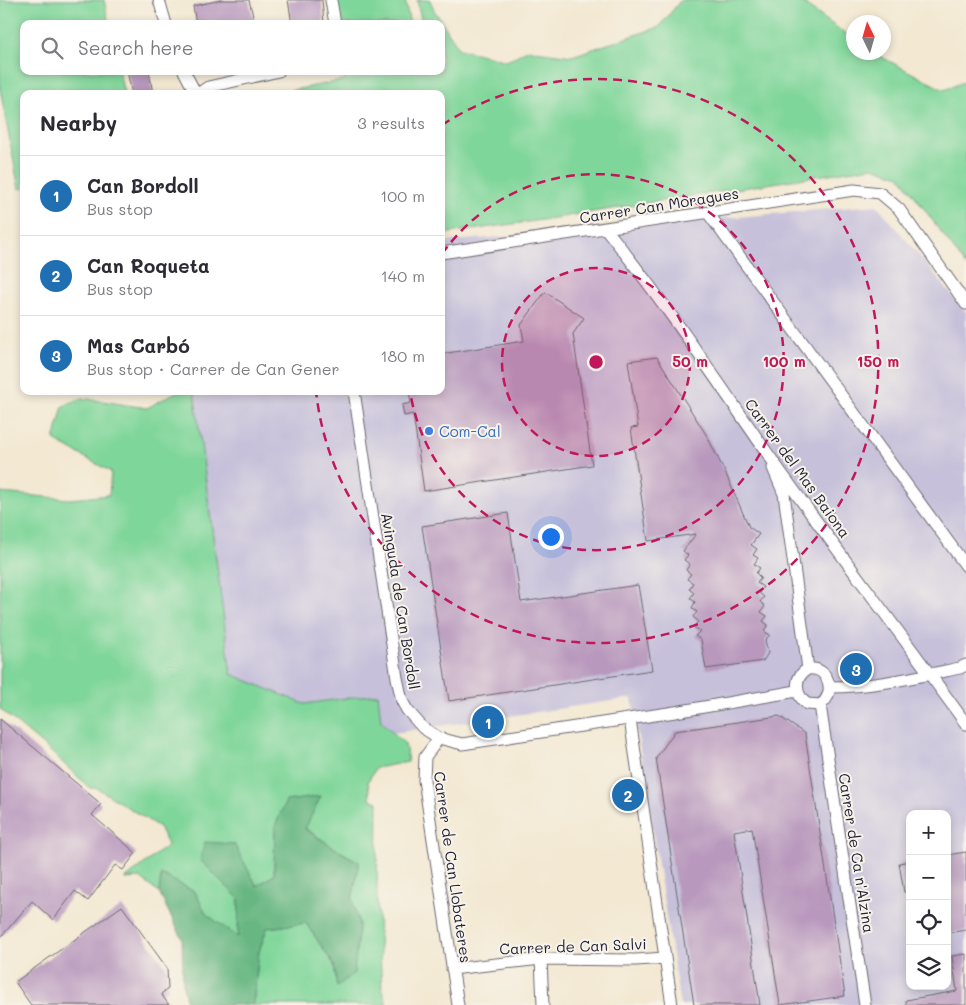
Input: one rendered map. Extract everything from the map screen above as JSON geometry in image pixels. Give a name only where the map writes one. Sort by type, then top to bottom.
[{"type":"street","points":[[159,0],[165,20]]},
{"type":"street","points":[[331,0],[334,20]]},
{"type":"street","points":[[186,75],[195,90]]},
{"type":"street","points":[[203,90],[208,87],[261,75]]},
{"type":"street","name":"Carrer Can Moragues","points":[[445,253],[854,190],[880,193],[899,208],[966,304]]},
{"type":"street","points":[[708,213],[966,566]]},
{"type":"street","name":"Carrer del Mas Baiona","points":[[606,229],[629,258],[766,451],[966,724]]},
{"type":"street","name":"Avinguda de Can Bordoll","points":[[355,395],[397,678],[402,701],[407,710],[423,728],[439,738],[462,744],[630,719],[797,691]]},
{"type":"street","points":[[766,451],[784,494],[808,669]]},
{"type":"street","points":[[829,686],[858,687],[960,668],[966,664]]},
{"type":"street","points":[[808,669],[817,669],[827,677],[829,686],[826,699],[820,705],[807,704],[797,691],[797,681],[800,674],[808,669]]},
{"type":"street","name":"Carrer de Ca n'Alzina","points":[[820,705],[865,1005]]},
{"type":"street","points":[[630,719],[672,1005]]},
{"type":"street","name":"Carrer de Can Llobateres","points":[[439,738],[425,756],[424,780],[458,1005]]},
{"type":"street","name":"Carrer de Can Salvi","points":[[452,969],[541,959],[636,960],[665,958]]},
{"type":"street","points":[[541,959],[543,1005]]},
{"type":"shaded area","points":[[877,205],[966,312],[966,1005],[680,1005],[632,698],[393,733],[381,721],[378,694],[304,704],[231,674],[195,395],[445,395],[445,242]]},
{"type":"green space","points":[[0,0],[104,0],[108,20],[20,20],[20,75],[120,75],[123,90],[20,90],[19,189],[0,89]]},
{"type":"green space","points":[[334,0],[405,0],[409,20],[337,20]]},
{"type":"green space","points":[[417,0],[430,0],[440,20],[421,20]]},
{"type":"green space","points":[[681,0],[798,0],[846,34],[846,60],[887,60],[944,90],[966,81],[966,266],[900,176],[873,167],[549,219],[445,233],[445,90],[294,90],[345,80],[344,75],[445,75],[445,27],[459,49],[507,61],[527,50],[572,56],[659,27]]},
{"type":"green space","points":[[171,395],[195,395],[231,674],[304,704],[378,694],[381,721],[405,744],[408,762],[376,768],[368,781],[370,799],[378,802],[377,899],[382,988],[387,1005],[253,1005],[259,951],[267,928],[306,923],[334,965],[337,987],[359,924],[352,900],[359,862],[305,828],[320,796],[275,826],[274,875],[256,886],[234,844],[200,860],[239,899],[238,938],[206,914],[195,892],[162,875],[159,893],[140,878],[125,879],[168,845],[159,827],[97,788],[90,788],[0,709],[0,493],[70,499],[109,495],[111,472],[54,440],[63,406],[82,398],[147,408]]},
{"type":"green space","points":[[321,796],[305,829],[359,862],[352,900],[359,924],[354,973],[337,987],[334,965],[306,923],[267,928],[259,951],[253,1005],[187,1005],[183,985],[182,938],[159,893],[161,874],[195,892],[206,914],[238,937],[239,899],[200,860],[205,842],[234,844],[257,886],[274,875],[275,826],[286,801]]},
{"type":"building","points":[[221,0],[249,0],[254,20],[195,20],[193,6]]},
{"type":"building","points":[[288,0],[322,0],[324,20],[291,20]]},
{"type":"building","points":[[128,75],[150,75],[152,90],[131,90]]},
{"type":"building","points":[[545,292],[584,318],[573,334],[592,465],[424,491],[413,414],[404,416],[402,405],[411,403],[410,395],[445,395],[445,353],[524,341],[521,325]]},
{"type":"building","points":[[657,357],[707,436],[749,527],[759,534],[751,545],[757,549],[753,555],[758,558],[754,564],[760,568],[756,573],[761,578],[757,583],[763,587],[759,593],[764,597],[760,602],[765,606],[761,612],[767,616],[763,621],[768,625],[764,631],[770,635],[765,640],[768,653],[763,661],[706,669],[701,640],[695,636],[700,631],[694,627],[698,621],[693,617],[697,612],[692,608],[695,602],[690,598],[694,593],[689,589],[693,583],[687,579],[691,574],[686,570],[690,564],[684,560],[688,555],[683,551],[696,534],[648,541],[631,428],[638,427],[628,361]]},
{"type":"building","points":[[508,513],[521,602],[638,585],[652,670],[449,701],[422,526]]},
{"type":"building","points":[[779,716],[805,734],[845,996],[780,1005],[752,828],[734,831],[760,1005],[694,1005],[656,758],[675,731]]},
{"type":"building","points":[[0,719],[101,804],[92,815],[136,853],[123,870],[115,865],[88,901],[75,891],[53,920],[32,901],[0,938]]},
{"type":"building","points":[[966,852],[966,930],[951,932],[951,855]]},
{"type":"building","points":[[906,862],[906,892],[904,892],[899,863]]},
{"type":"building","points":[[122,906],[167,968],[168,989],[161,994],[169,1005],[31,1005],[15,982]]},
{"type":"building","points":[[966,954],[966,1005],[906,1005],[906,1000],[957,991],[952,956]]},
{"type":"place","name":"Com-Cal","points":[[429,431]]},
{"type":"place","name":"Mas Carbó","points":[[856,669]]},
{"type":"place","name":"Can Bordoll","points":[[488,722]]},
{"type":"place","name":"Can Roqueta","points":[[628,795]]}]
